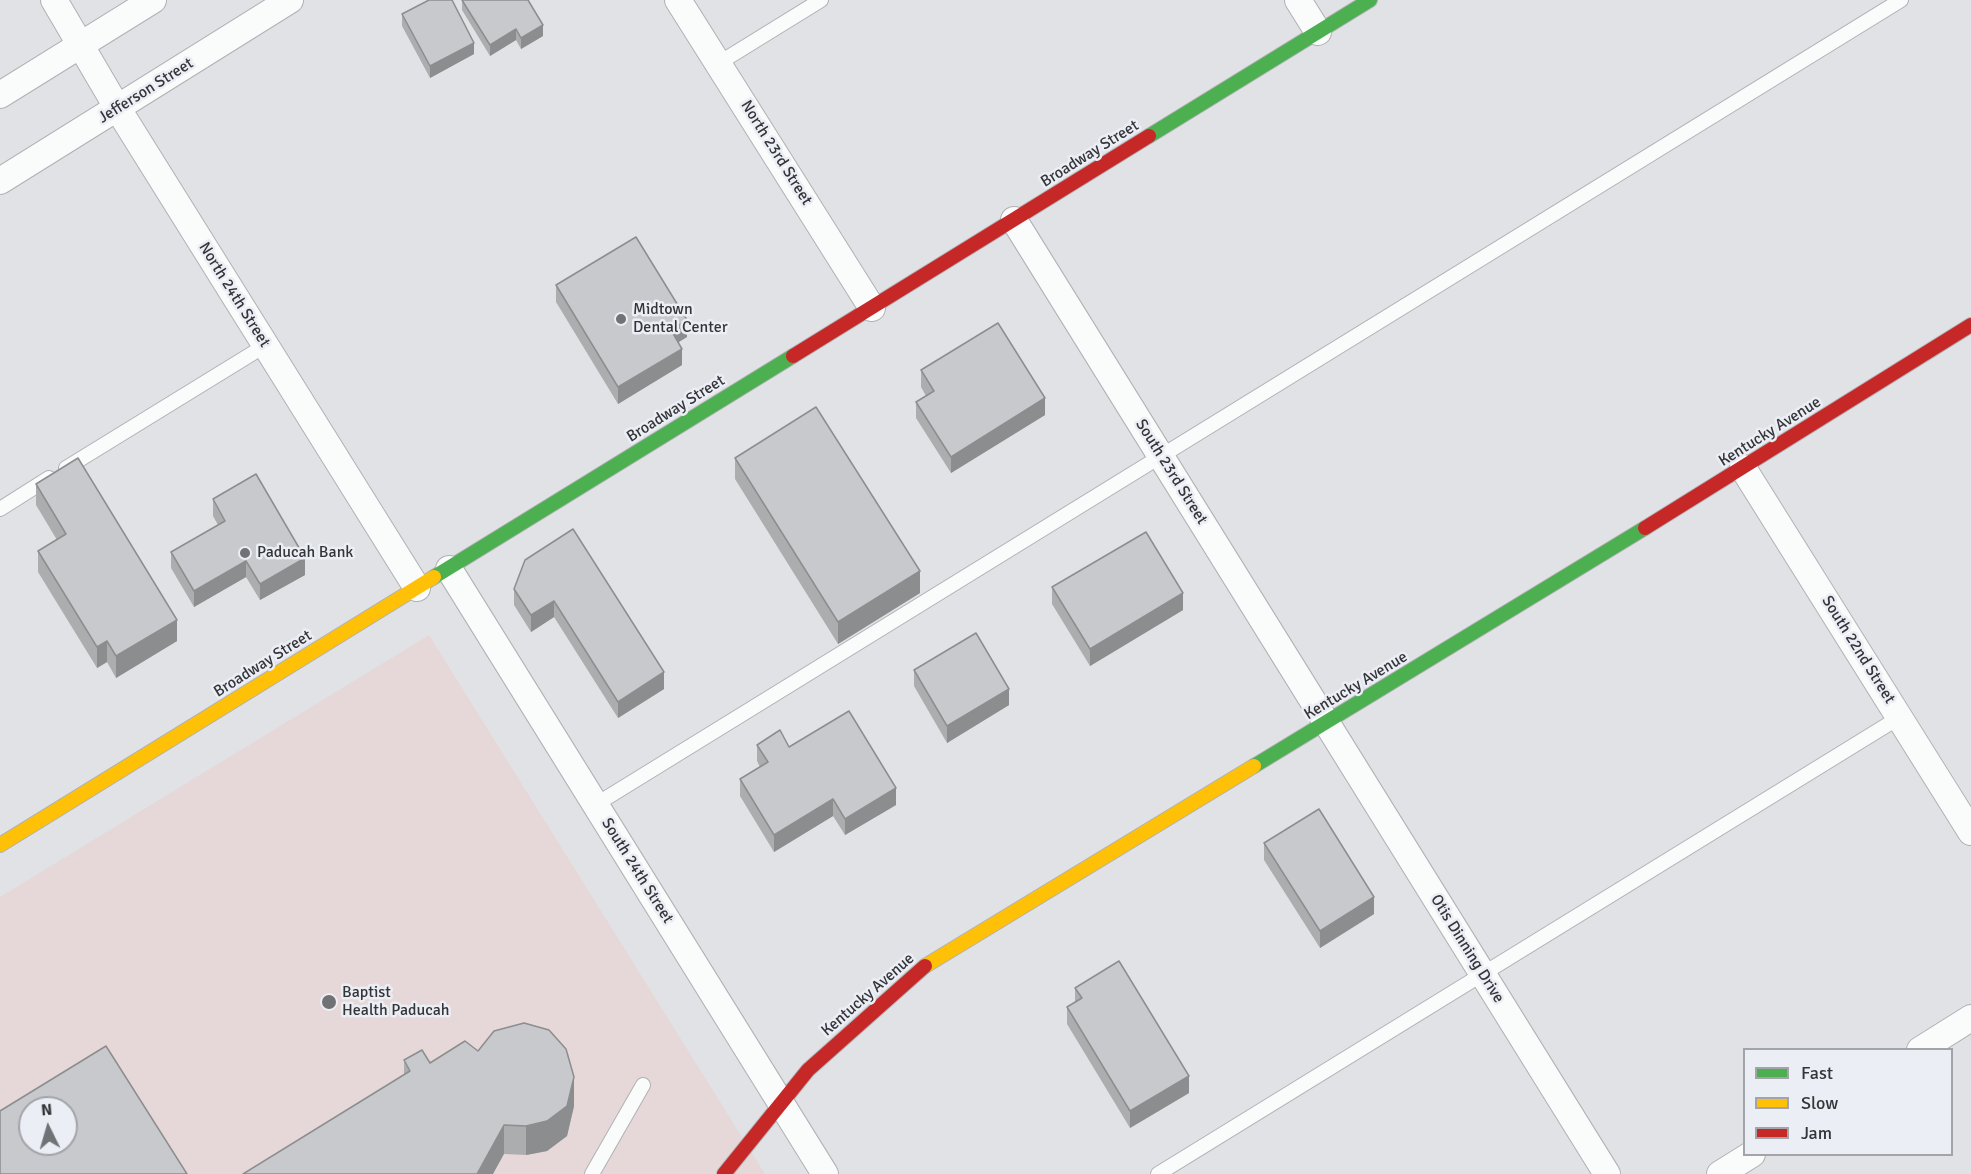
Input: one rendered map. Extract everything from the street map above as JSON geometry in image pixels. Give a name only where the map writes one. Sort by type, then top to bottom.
[{"type":"street","name":"North 24th Street","points":[[54,0],[118,109],[417,588]]},
{"type":"street","points":[[0,94],[153,0]]},
{"type":"street","name":"Jefferson Street","points":[[0,181],[291,0]]},
{"type":"street","name":"North 23rd Street","points":[[678,0],[872,308]]},
{"type":"street","points":[[1298,0],[1318,32]]},
{"type":"street","name":"Broadway Street","points":[[0,846],[1370,0]]},
{"type":"street","name":"South 23rd Street","points":[[1014,220],[1326,724]]},
{"type":"street","name":"Kentucky Avenue","points":[[724,1174],[808,1070],[923,967],[1326,724],[1971,325]]},
{"type":"street","name":"South 22nd Street","points":[[1743,468],[1971,832]]},
{"type":"street","name":"South 24th Street","points":[[449,569],[825,1174]]},
{"type":"street","name":"Otis Dinning Drive","points":[[1326,724],[1607,1174]]},
{"type":"street","points":[[1923,1048],[1971,1018]]},
{"type":"street","points":[[1720,1174],[1750,1156]]},
{"type":"lane","points":[[719,63],[821,0]]},
{"type":"lane","points":[[596,805],[1901,0]]},
{"type":"lane","points":[[0,508],[266,345]]},
{"type":"lane","points":[[1158,1174],[1900,717]]},
{"type":"lane","points":[[592,1174],[643,1085]]},
{"type":"shaded area","name":"Baptist Health Paducah","points":[[429,635],[765,1174],[0,1174],[0,897]]},
{"type":"building","points":[[429,0],[452,0],[474,43],[430,66],[402,14]]},
{"type":"building","points":[[462,0],[528,0],[543,25],[521,38],[516,29],[490,45]]},
{"type":"building","name":"Midtown Dental Center","points":[[636,237],[687,320],[671,330],[682,349],[618,387],[556,285]]},
{"type":"building","points":[[998,323],[1045,398],[951,457],[916,402],[934,391],[921,370]]},
{"type":"building","points":[[816,407],[920,571],[838,622],[735,458]]},
{"type":"building","points":[[78,458],[177,620],[116,656],[107,641],[97,647],[38,551],[66,534],[36,484]]},
{"type":"building","name":"Paducah Bank","points":[[256,474],[305,558],[260,584],[246,561],[194,591],[171,552],[225,521],[213,499]]},
{"type":"building","points":[[573,529],[664,672],[618,702],[554,601],[531,615],[514,589],[525,560]]},
{"type":"building","points":[[1146,532],[1183,593],[1090,649],[1052,587]]},
{"type":"building","points":[[976,633],[1009,689],[947,726],[914,670]]},
{"type":"building","points":[[849,711],[896,788],[845,819],[833,799],[774,835],[740,779],[768,762],[757,745],[780,730],[789,747]]},
{"type":"building","points":[[1319,809],[1374,897],[1320,931],[1264,843]]},
{"type":"building","points":[[1119,961],[1189,1076],[1130,1111],[1067,1007],[1082,998],[1075,988]]},
{"type":"building","points":[[524,1023],[549,1030],[566,1049],[574,1077],[567,1106],[547,1121],[526,1126],[504,1125],[477,1174],[243,1174],[410,1071],[404,1060],[422,1050],[430,1063],[465,1041],[478,1051],[494,1031]]},
{"type":"building","points":[[106,1046],[187,1174],[0,1174],[0,1111],[18,1100],[18,1156],[78,1156],[78,1096],[24,1096]]},
{"type":"traffic: fast","points":[[1149,136],[1370,0]]},
{"type":"traffic: fast","points":[[434,577],[793,356]]},
{"type":"traffic: fast","points":[[1254,766],[1645,528]]},
{"type":"traffic: slow","points":[[0,845],[434,577]]},
{"type":"traffic: slow","points":[[925,966],[1254,766]]},
{"type":"traffic: jam","points":[[793,356],[1149,136]]},
{"type":"traffic: jam","points":[[1645,528],[1971,325]]},
{"type":"traffic: jam","points":[[724,1174],[808,1070],[925,966]]},
{"type":"place","name":"Midtown Dental Center","points":[[621,319]]},
{"type":"place","name":"Paducah Bank","points":[[245,553]]},
{"type":"place","name":"Baptist Health Paducah","points":[[329,1002]]}]
